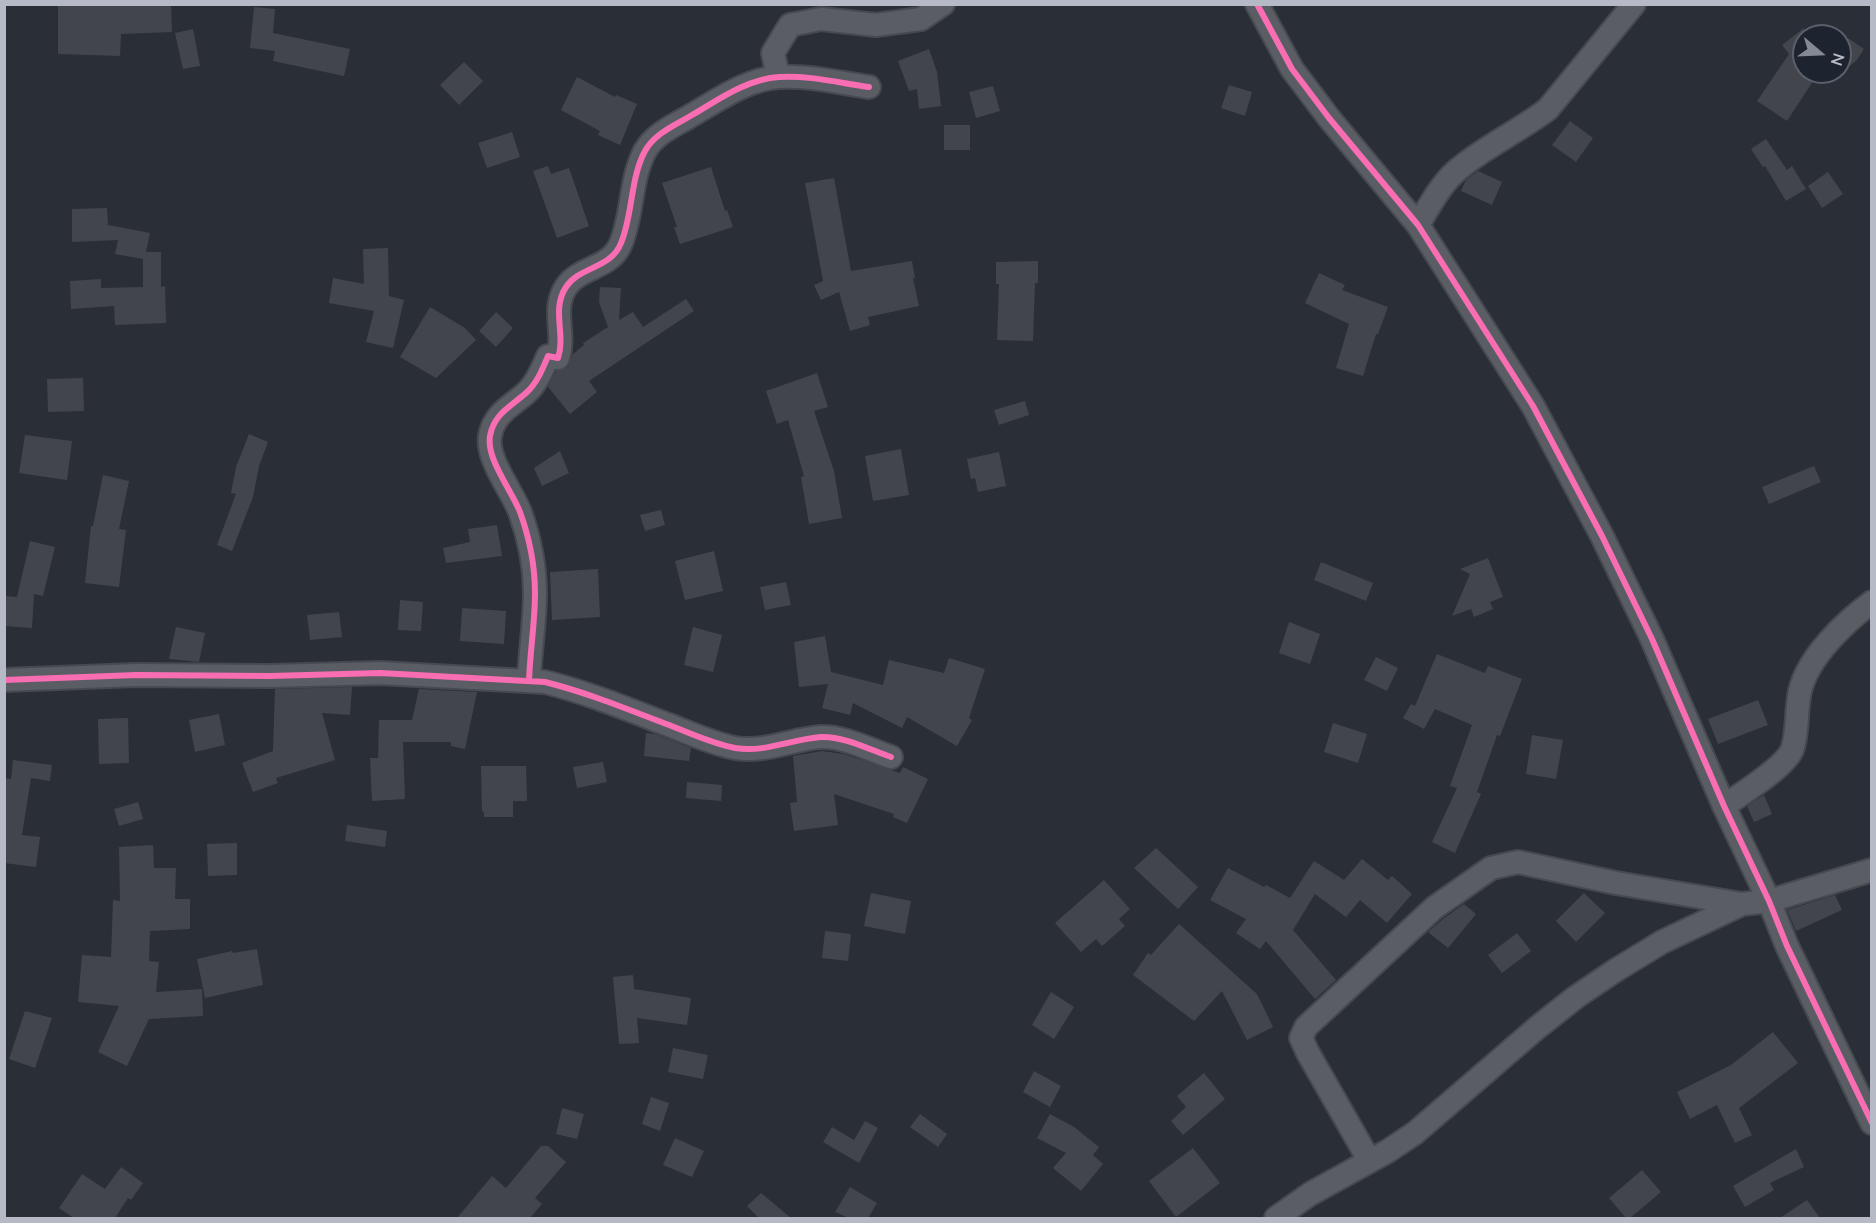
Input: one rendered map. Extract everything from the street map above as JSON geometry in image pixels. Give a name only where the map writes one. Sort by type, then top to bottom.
[{"type":"street","points":[[778,77],[772,53],[790,25],[822,19],[876,25],[921,18],[943,4]]},
{"type":"street","points":[[1257,4],[1292,69],[1329,118],[1418,225],[1533,405],[1562,458],[1652,639],[1807,990],[1872,1124]]},
{"type":"street","points":[[1418,225],[1437,194],[1454,173],[1485,149],[1548,109],[1625,8]]},
{"type":"street","points":[[529,681],[535,592],[530,547],[520,512],[492,456],[489,438],[495,420],[529,391],[548,357],[558,358],[561,339],[558,319],[565,288],[575,277],[615,255],[621,244],[633,189],[646,150],[660,134],[734,90],[763,80],[797,77],[869,87]]},
{"type":"street","points":[[1724,806],[1777,768],[1791,751],[1800,690],[1812,663],[1855,615],[1872,602]]},
{"type":"street","points":[[4,680],[136,675],[270,676],[380,673],[545,682],[570,688],[703,739],[735,748],[778,746],[822,737],[836,738],[891,757]]},
{"type":"street","points":[[1369,1160],[1301,1038],[1306,1027],[1425,916],[1491,868],[1518,862],[1616,883],[1742,904],[1769,901],[1872,870]]},
{"type":"street","points":[[1276,1218],[1310,1194],[1388,1151],[1415,1133],[1538,1027],[1576,997],[1616,970],[1662,942],[1742,904]]},
{"type":"building","points":[[58,4],[171,4],[172,32],[121,34],[120,56],[58,54]]},
{"type":"building","points":[[254,7],[275,9],[273,33],[350,49],[344,76],[273,61],[275,51],[250,48]]},
{"type":"building","points":[[193,29],[200,66],[183,69],[175,33]]},
{"type":"building","points":[[1792,37],[1792,84],[1811,84],[1787,121],[1757,101],[1789,54],[1782,45]]},
{"type":"building","points":[[1852,41],[1864,49],[1852,64]]},
{"type":"building","points":[[929,49],[937,72],[941,106],[919,109],[917,89],[909,91],[898,61]]},
{"type":"building","points":[[464,62],[483,81],[459,105],[440,85]]},
{"type":"building","points":[[577,77],[615,97],[616,95],[637,104],[620,145],[598,135],[600,131],[561,110]]},
{"type":"building","points":[[1229,85],[1252,92],[1245,116],[1221,108]]},
{"type":"building","points":[[993,86],[1000,111],[976,118],[969,92]]},
{"type":"building","points":[[1570,121],[1593,138],[1576,162],[1552,145]]},
{"type":"building","points":[[944,125],[970,125],[970,150],[944,150]]},
{"type":"building","points":[[512,132],[520,157],[487,168],[478,143]]},
{"type":"building","points":[[1766,139],[1787,170],[1792,166],[1806,189],[1786,201],[1765,166],[1763,167],[1751,149]]},
{"type":"building","points":[[548,166],[551,174],[569,168],[589,226],[557,238],[533,171]]},
{"type":"building","points":[[711,167],[725,211],[727,210],[733,227],[680,244],[674,227],[677,227],[662,183]]},
{"type":"building","points":[[1478,171],[1502,182],[1492,205],[1461,191],[1466,180]]},
{"type":"building","points":[[1828,172],[1843,194],[1822,208],[1808,186]]},
{"type":"building","points":[[834,178],[851,271],[912,261],[919,306],[868,317],[870,325],[850,331],[839,292],[821,300],[814,285],[823,281],[805,183]]},
{"type":"building","points":[[107,208],[108,225],[150,233],[146,252],[161,252],[161,287],[165,286],[166,323],[115,325],[114,306],[71,309],[70,281],[101,279],[101,288],[143,287],[143,259],[115,254],[118,240],[72,242],[72,209]]},
{"type":"building","points":[[388,248],[389,296],[404,300],[393,348],[366,342],[374,311],[329,303],[333,278],[364,284],[363,249]]},
{"type":"building","points":[[1038,261],[1033,341],[997,340],[999,284],[996,284],[996,262]]},
{"type":"building","points":[[1319,273],[1345,285],[1342,290],[1388,307],[1378,334],[1376,334],[1363,376],[1336,368],[1349,324],[1305,303]]},
{"type":"building","points":[[600,287],[621,288],[619,320],[633,312],[643,327],[686,299],[694,311],[589,381],[597,392],[570,414],[548,387],[556,371],[568,367],[573,354],[584,345],[583,343],[608,327],[599,302]]},
{"type":"building","points":[[430,307],[465,328],[476,340],[436,378],[400,357]]},
{"type":"building","points":[[496,312],[513,328],[496,347],[479,331]]},
{"type":"building","points":[[817,373],[828,407],[814,411],[834,471],[842,518],[809,524],[801,477],[804,476],[788,420],[777,424],[766,391]]},
{"type":"building","points":[[83,378],[84,411],[48,412],[47,379]]},
{"type":"building","points":[[1025,401],[1029,415],[999,425],[994,410]]},
{"type":"building","points":[[249,434],[268,442],[259,466],[253,497],[232,551],[217,545],[236,494],[231,493],[236,467]]},
{"type":"building","points":[[25,435],[72,441],[67,480],[19,473]]},
{"type":"building","points":[[901,449],[909,495],[873,501],[865,456]]},
{"type":"building","points":[[560,451],[569,473],[542,486],[534,468]]},
{"type":"building","points":[[999,452],[1006,486],[978,492],[975,478],[971,479],[967,459]]},
{"type":"building","points":[[1814,466],[1821,482],[1769,504],[1762,487]]},
{"type":"building","points":[[103,475],[129,481],[119,529],[126,530],[119,587],[85,583],[91,526],[93,526]]},
{"type":"building","points":[[661,510],[665,525],[645,531],[640,515]]},
{"type":"building","points":[[497,525],[502,556],[446,563],[443,548],[470,542],[468,529]]},
{"type":"building","points":[[30,541],[55,547],[43,596],[34,594],[32,628],[4,626],[4,596],[17,597]]},
{"type":"building","points":[[714,551],[723,591],[685,600],[675,561]]},
{"type":"building","points":[[1488,558],[1503,597],[1490,602],[1493,609],[1474,617],[1471,609],[1452,616],[1470,574],[1460,569]]},
{"type":"building","points":[[1321,562],[1373,583],[1366,601],[1314,580]]},
{"type":"building","points":[[598,569],[600,617],[552,620],[550,572]]},
{"type":"building","points":[[786,582],[791,605],[765,610],[760,587]]},
{"type":"building","points":[[400,600],[423,602],[421,631],[398,630]]},
{"type":"building","points":[[462,608],[506,611],[504,644],[460,641]]},
{"type":"building","points":[[339,612],[342,637],[310,640],[307,615]]},
{"type":"building","points":[[1289,622],[1320,634],[1310,664],[1279,653]]},
{"type":"building","points":[[176,627],[205,633],[199,662],[169,659]]},
{"type":"building","points":[[693,627],[722,635],[713,672],[684,665]]},
{"type":"building","points":[[825,636],[831,672],[883,685],[889,660],[944,673],[949,658],[985,669],[969,718],[972,720],[957,746],[907,717],[902,728],[853,703],[850,715],[822,708],[828,684],[799,687],[794,642]]},
{"type":"building","points":[[1437,654],[1485,673],[1488,666],[1522,679],[1500,736],[1497,735],[1477,792],[1481,794],[1455,853],[1432,842],[1457,788],[1450,786],[1472,725],[1435,709],[1424,729],[1403,718],[1411,704],[1415,706]]},
{"type":"building","points":[[1376,657],[1398,668],[1387,691],[1364,680]]},
{"type":"building","points":[[352,687],[350,715],[322,713],[335,760],[276,778],[278,783],[253,792],[242,763],[273,751],[275,689]]},
{"type":"building","points":[[419,689],[477,692],[465,749],[451,746],[451,742],[403,742],[405,799],[372,801],[370,758],[378,758],[379,720],[412,720]]},
{"type":"building","points":[[1758,700],[1768,725],[1718,744],[1708,719]]},
{"type":"building","points":[[219,714],[225,745],[195,752],[189,720]]},
{"type":"building","points":[[128,718],[129,763],[99,764],[98,719]]},
{"type":"building","points":[[1333,723],[1367,734],[1358,763],[1324,752]]},
{"type":"building","points":[[646,733],[655,734],[691,748],[689,761],[644,756]]},
{"type":"building","points":[[1532,735],[1563,740],[1556,779],[1526,774]]},
{"type":"building","points":[[822,751],[844,754],[900,773],[903,767],[928,779],[907,823],[893,817],[894,814],[834,794],[838,825],[794,831],[790,803],[797,802],[793,756]]},
{"type":"building","points":[[13,760],[52,765],[50,781],[31,778],[22,835],[40,837],[36,867],[4,863],[4,778],[11,779]]},
{"type":"building","points":[[603,762],[607,782],[577,788],[573,767]]},
{"type":"building","points":[[481,766],[526,766],[527,801],[513,801],[513,817],[484,817]]},
{"type":"building","points":[[687,782],[722,785],[721,801],[686,798]]},
{"type":"building","points":[[1764,795],[1772,814],[1754,822],[1747,806]]},
{"type":"building","points":[[138,802],[143,819],[119,826],[114,809]]},
{"type":"building","points":[[347,825],[387,831],[385,847],[345,841]]},
{"type":"building","points":[[237,843],[237,875],[208,876],[207,844]]},
{"type":"building","points":[[153,845],[154,868],[176,868],[175,899],[190,899],[190,929],[150,931],[149,961],[159,962],[156,992],[202,989],[203,1016],[149,1019],[127,1066],[98,1052],[119,1006],[78,1002],[82,955],[111,957],[113,900],[120,901],[119,847]]},
{"type":"building","points":[[1156,848],[1198,887],[1178,909],[1134,868]]},
{"type":"building","points":[[1362,859],[1388,880],[1392,876],[1412,894],[1387,923],[1360,900],[1346,917],[1315,894],[1293,930],[1336,980],[1315,999],[1266,941],[1260,949],[1236,933],[1246,919],[1210,900],[1228,868],[1290,898],[1314,861],[1344,880]]},
{"type":"building","points":[[1104,880],[1130,909],[1119,919],[1125,926],[1102,946],[1096,939],[1081,952],[1055,923]]},
{"type":"building","points":[[871,893],[911,901],[905,934],[864,926]]},
{"type":"building","points":[[1584,893],[1605,913],[1576,942],[1556,921]]},
{"type":"building","points":[[1835,895],[1842,910],[1796,931],[1787,910]]},
{"type":"building","points":[[1464,904],[1476,914],[1448,948],[1428,932]]},
{"type":"building","points":[[1179,924],[1257,994],[1273,1027],[1247,1040],[1222,991],[1194,1021],[1133,975],[1148,953],[1151,955]]},
{"type":"building","points":[[825,931],[851,934],[848,961],[822,958]]},
{"type":"building","points":[[1517,933],[1531,951],[1502,973],[1488,955]]},
{"type":"building","points":[[257,949],[263,985],[205,998],[197,959],[232,951],[233,953]]},
{"type":"building","points":[[633,975],[634,989],[691,998],[687,1025],[637,1018],[639,1043],[619,1044],[613,977]]},
{"type":"building","points":[[1051,992],[1074,1007],[1054,1039],[1032,1025]]},
{"type":"building","points":[[25,1011],[52,1018],[35,1068],[9,1059]]},
{"type":"building","points":[[1773,1032],[1798,1063],[1739,1108],[1752,1135],[1735,1143],[1717,1105],[1690,1119],[1677,1092],[1731,1065]]},
{"type":"building","points":[[673,1048],[708,1055],[703,1079],[668,1072]]},
{"type":"building","points":[[1034,1071],[1061,1086],[1050,1107],[1023,1092]]},
{"type":"building","points":[[1204,1073],[1225,1099],[1183,1135],[1171,1121],[1186,1107],[1177,1096]]},
{"type":"building","points":[[651,1097],[669,1103],[660,1131],[642,1124]]},
{"type":"building","points":[[562,1108],[584,1114],[577,1139],[556,1134]]},
{"type":"building","points":[[920,1114],[947,1134],[938,1147],[910,1127]]},
{"type":"building","points":[[1050,1114],[1074,1127],[1099,1147],[1093,1155],[1103,1164],[1081,1191],[1053,1168],[1066,1153],[1037,1138]]},
{"type":"building","points":[[865,1121],[878,1128],[859,1163],[823,1142],[832,1127],[854,1140]]},
{"type":"building","points":[[675,1138],[704,1151],[692,1177],[663,1165]]},
{"type":"building","points":[[541,1146],[548,1146],[566,1162],[535,1198],[542,1204],[530,1218],[457,1218],[492,1176],[506,1188]]},
{"type":"building","points":[[1193,1148],[1220,1183],[1176,1217],[1149,1181]]},
{"type":"building","points":[[1796,1149],[1804,1167],[1770,1183],[1774,1190],[1745,1207],[1733,1186]]},
{"type":"building","points":[[121,1167],[143,1183],[131,1200],[128,1198],[115,1218],[74,1218],[59,1208],[82,1174],[105,1189]]},
{"type":"building","points":[[1642,1170],[1661,1192],[1630,1218],[1626,1218],[1609,1198]]},
{"type":"building","points":[[850,1187],[877,1203],[868,1218],[849,1218],[835,1212]]},
{"type":"building","points":[[761,1193],[791,1218],[759,1218],[747,1206]]},
{"type":"building","points":[[1807,1200],[1820,1218],[1780,1218]]},
{"type":"cycle path","points":[[1257,4],[1292,69],[1329,118],[1418,225],[1533,406],[1602,536],[1652,639],[1787,946],[1872,1123]]},
{"type":"cycle path","points":[[529,681],[535,604],[533,563],[520,512],[492,455],[490,436],[495,421],[534,384],[548,356],[558,358],[561,340],[560,304],[566,287],[572,280],[603,263],[616,251],[625,232],[640,162],[649,145],[666,130],[733,91],[767,79],[801,77],[869,87]]},
{"type":"cycle path","points":[[4,680],[136,675],[270,676],[380,673],[545,682],[594,697],[704,739],[735,748],[757,749],[810,738],[830,737],[848,741],[891,757]]}]
